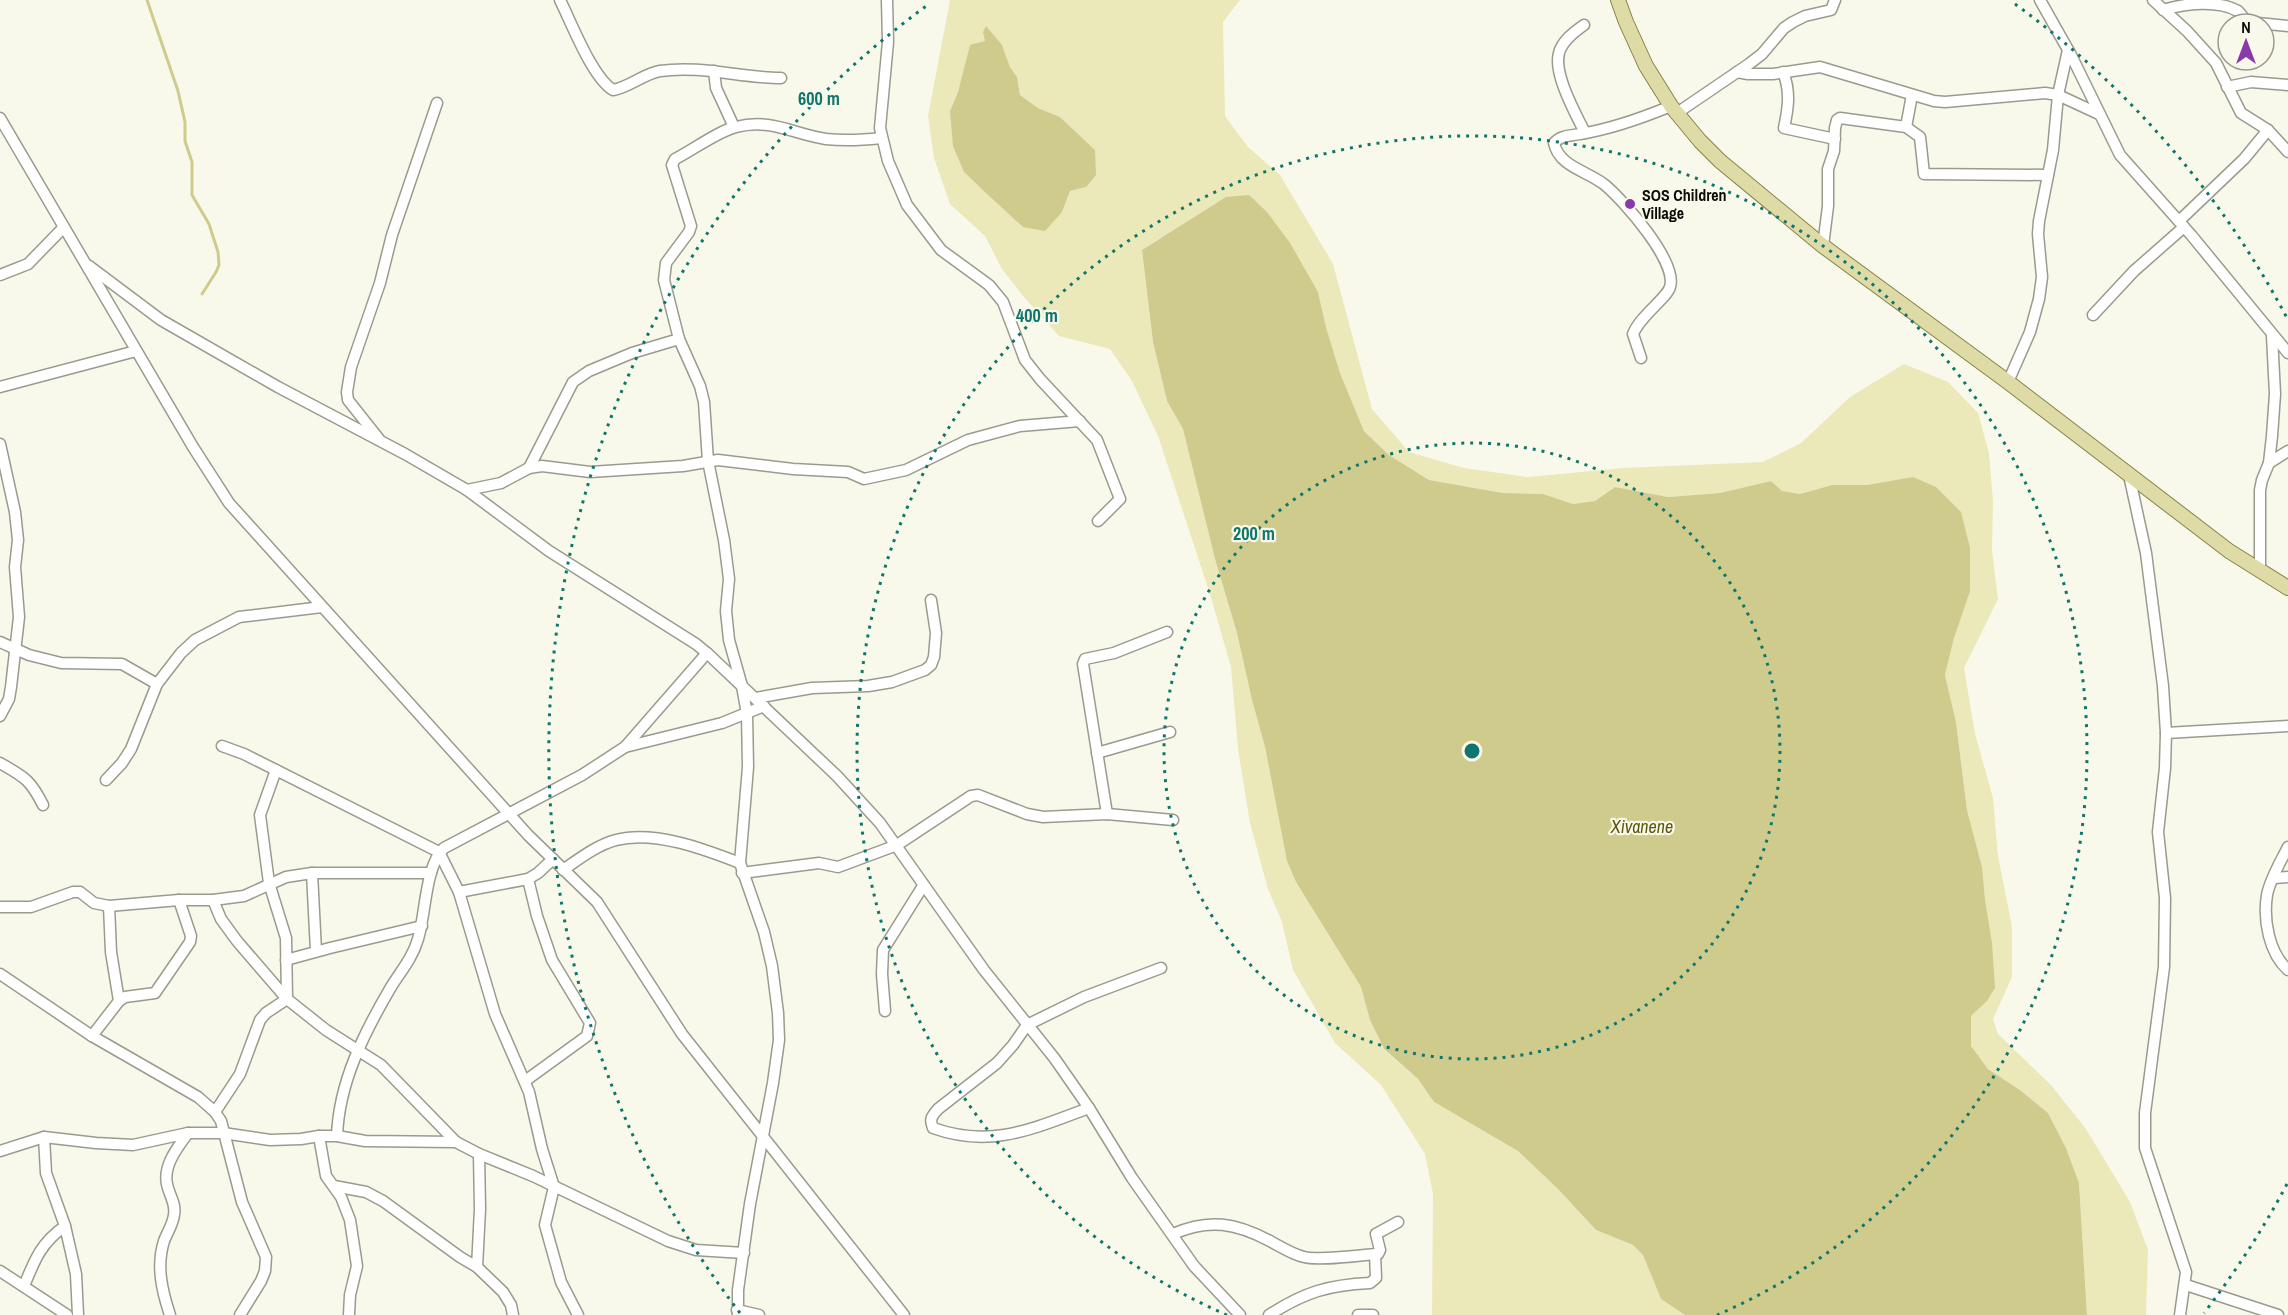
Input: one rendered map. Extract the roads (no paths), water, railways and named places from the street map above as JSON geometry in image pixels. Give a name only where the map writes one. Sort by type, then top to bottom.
[{"type":"main road","points":[[1618,0],[1646,66],[1674,109],[1720,160],[1823,246],[2008,382],[2229,551],[2288,588]]},
{"type":"street","points":[[560,0],[596,72],[605,85],[613,90],[622,89],[659,71],[700,69],[764,78],[781,78]]},
{"type":"street","points":[[887,0],[888,42],[880,128],[881,138],[892,169],[912,213],[941,250],[989,285],[1003,302],[1025,360],[1040,380],[1097,440],[1120,496],[1120,500],[1098,521]]},
{"type":"street","points":[[1641,358],[1633,334],[1644,316],[1669,290],[1670,279],[1665,258],[1638,221],[1615,196],[1598,179],[1561,158],[1555,150],[1554,143],[1559,137],[1585,133],[1674,109],[1737,72],[1762,54],[1784,28],[1804,16],[1831,10],[1835,0]]},
{"type":"street","points":[[2040,0],[2068,50],[2120,155],[2182,224],[2272,336],[2286,348]]},
{"type":"street","points":[[2153,0],[2216,63],[2241,113],[2268,130],[2286,148]]},
{"type":"street","points":[[2163,10],[2186,2],[2198,1],[2237,5],[2248,22],[2288,26]]},
{"type":"street","points":[[1584,25],[1567,39],[1558,55],[1560,74],[1585,133]]},
{"type":"street","points":[[2008,382],[2030,332],[2039,298],[2042,277],[2038,234],[2053,150],[2058,95],[2068,50]]},
{"type":"street","points":[[1737,72],[1760,75],[1813,66],[1945,102],[2023,93],[2058,95],[2099,114]]},
{"type":"street","points":[[714,71],[716,88],[734,127]]},
{"type":"street","points":[[1783,72],[1788,84],[1789,104],[1784,128],[1835,139]]},
{"type":"street","points":[[2227,87],[2252,82],[2288,86]]},
{"type":"street","points":[[1906,128],[1912,94]]},
{"type":"street","points":[[381,441],[348,400],[351,367],[380,283],[392,235],[437,103]]},
{"type":"street","points":[[0,118],[212,479],[229,503],[509,814],[597,902],[682,1034],[904,1315]]},
{"type":"street","points":[[1823,246],[1828,206],[1828,169],[1834,151],[1835,128],[1840,118],[1906,128],[1920,137],[1924,174],[2048,175]]},
{"type":"street","points":[[759,1315],[737,1313],[755,1172],[764,1137],[779,1040],[778,1012],[772,966],[764,932],[741,868],[748,767],[747,714],[729,640],[726,611],[729,579],[724,540],[708,461],[702,394],[678,339],[664,280],[666,263],[691,226],[673,162],[734,127],[770,124],[825,139],[881,138]]},
{"type":"street","points":[[2093,315],[2244,159],[2268,130]]},
{"type":"street","points":[[0,275],[28,264],[63,228]]},
{"type":"street","points":[[88,266],[161,320],[467,490],[549,551],[707,653],[837,776],[880,823],[984,970],[1055,1059],[1089,1108],[1132,1178],[1194,1266],[1240,1315]]},
{"type":"street","points":[[2260,572],[2260,490],[2269,463],[2275,394],[2272,336]]},
{"type":"street","points":[[529,468],[573,382],[589,370],[632,353],[678,339]]},
{"type":"street","points":[[0,387],[136,351]]},
{"type":"street","points":[[467,490],[501,483],[529,468],[542,466],[590,472],[682,466],[718,460],[793,469],[848,472],[864,479],[906,470],[968,440],[1020,426],[1080,421]]},
{"type":"street","points":[[0,444],[12,494],[18,540],[15,567],[19,633],[9,699],[0,716]]},
{"type":"street","points":[[2269,463],[2288,451]]},
{"type":"street","points":[[2129,475],[2146,553],[2163,686],[2166,733],[2165,768],[2158,832],[2165,898],[2164,967],[2145,1113],[2145,1148],[2186,1272],[2180,1315]]},
{"type":"street","points":[[625,747],[722,723],[747,714],[760,702],[812,688],[868,686],[892,682],[925,670],[932,665],[934,657],[936,633],[932,600]]},
{"type":"street","points":[[106,780],[131,749],[157,684],[181,652],[195,640],[239,617],[322,607]]},
{"type":"street","points":[[1107,814],[1083,664],[1085,659],[1114,653],[1167,632]]},
{"type":"street","points":[[0,642],[29,655],[61,663],[122,664],[157,684]]},
{"type":"street","points":[[338,1136],[338,1111],[342,1094],[359,1050],[381,1004],[410,958],[422,926],[431,873],[439,852],[582,775],[625,747],[707,653]]},
{"type":"street","points":[[2166,733],[2288,726]]},
{"type":"street","points":[[1097,753],[1170,732]]},
{"type":"street","points":[[222,746],[276,770],[439,852],[459,892],[495,1014],[529,1092],[542,1149],[554,1187],[545,1225],[561,1282],[578,1315]]},
{"type":"street","points":[[0,763],[26,778],[33,785],[43,805]]},
{"type":"street","points":[[276,770],[260,815],[269,883],[284,927],[287,999]]},
{"type":"street","points":[[563,870],[597,848],[616,840],[642,837],[666,840],[741,868],[819,863],[838,867],[897,845],[970,796],[978,795],[1027,814],[1042,817],[1107,814],[1173,820]]},
{"type":"street","points":[[2288,847],[2267,892],[2266,901],[2268,931],[2273,951],[2288,970]]},
{"type":"street","points":[[459,892],[528,879],[553,859]]},
{"type":"street","points":[[0,907],[31,907],[73,892],[80,892],[94,903],[109,906],[179,900],[213,900],[244,896],[286,877],[312,873],[431,873]]},
{"type":"street","points":[[312,873],[316,951]]},
{"type":"street","points":[[2274,878],[2288,877]]},
{"type":"street","points":[[525,1081],[587,1035],[590,1023],[552,960],[537,916],[528,879]]},
{"type":"street","points":[[885,1011],[883,950],[923,886]]},
{"type":"street","points":[[92,1036],[119,1001],[125,997],[154,994],[190,942],[179,900]]},
{"type":"street","points":[[213,900],[221,919],[237,941],[287,999],[394,1078],[456,1142],[668,1241],[696,1250],[744,1253]]},
{"type":"street","points":[[109,906],[111,952],[119,1001]]},
{"type":"street","points":[[286,960],[422,926]]},
{"type":"street","points":[[1089,1108],[1017,1133],[992,1138],[954,1134],[933,1128],[931,1117],[997,1063],[1027,1025],[1084,997],[1161,968]]},
{"type":"street","points":[[0,974],[92,1036],[198,1097],[215,1112],[221,1121],[242,1202],[266,1257],[265,1271],[261,1281],[240,1315]]},
{"type":"street","points":[[215,1112],[240,1074],[260,1020],[266,1013],[287,999]]},
{"type":"street","points":[[0,1151],[44,1137],[116,1145],[133,1144],[188,1133],[223,1133],[270,1140],[338,1136],[365,1141],[456,1142]]},
{"type":"street","points":[[170,1315],[160,1271],[160,1254],[174,1218],[174,1201],[166,1177],[174,1153],[188,1133]]},
{"type":"street","points":[[319,1136],[326,1176],[347,1209],[357,1266],[350,1295],[349,1315]]},
{"type":"street","points":[[44,1137],[46,1173],[65,1226],[76,1274],[78,1315]]},
{"type":"street","points":[[477,1267],[480,1209],[479,1154]]},
{"type":"street","points":[[334,1186],[366,1192],[383,1201],[477,1267],[503,1292],[509,1314]]},
{"type":"street","points":[[1173,1234],[1193,1226],[1222,1223],[1264,1238],[1305,1258],[1374,1254],[1379,1252],[1376,1236],[1378,1232],[1398,1222]]},
{"type":"street","points":[[24,1286],[41,1248],[50,1237],[65,1226]]},
{"type":"street","points":[[1269,1315],[1303,1295],[1323,1288],[1345,1283],[1370,1283],[1376,1278],[1374,1254]]},
{"type":"street","points":[[0,1270],[67,1315]]},
{"type":"street","points":[[2186,1285],[2278,1315]]},
{"type":"street","points":[[1358,1315],[1373,1315]]},
{"type":"water","points":[[986,26],[1002,45],[1010,67],[1017,77],[1020,95],[1038,108],[1060,117],[1095,150],[1096,175],[1086,187],[1070,191],[1062,212],[1045,231],[1023,227],[986,193],[964,172],[953,146],[950,111],[958,92],[970,45],[985,41],[983,32]]},
{"type":"water","name":"Xivanene","points":[[1249,195],[1267,212],[1290,243],[1318,292],[1340,373],[1364,431],[1389,455],[1429,480],[1503,493],[1543,494],[1573,504],[1595,501],[1615,487],[1668,497],[1720,493],[1771,481],[1782,491],[1800,494],[1832,485],[1867,485],[1913,477],[1936,487],[1961,512],[1970,548],[1970,591],[1954,638],[1945,675],[1956,722],[1967,810],[1982,867],[1992,943],[1995,988],[1987,1001],[1971,1016],[1971,1046],[1988,1069],[2020,1090],[2048,1113],[2066,1148],[2079,1183],[2087,1315],[1685,1315],[1661,1299],[1643,1255],[1633,1245],[1596,1230],[1518,1151],[1434,1102],[1418,1079],[1384,1049],[1370,1020],[1361,987],[1296,882],[1287,861],[1265,747],[1237,633],[1215,559],[1183,429],[1167,401],[1153,342],[1142,250],[1226,197]]},
{"type":"waterway","points":[[147,0],[178,91],[185,122],[185,141],[192,162],[192,195],[209,224],[218,252],[219,265],[202,294]]},
{"type":"place","name":"SOS Children Village","points":[[1630,204]]}]
